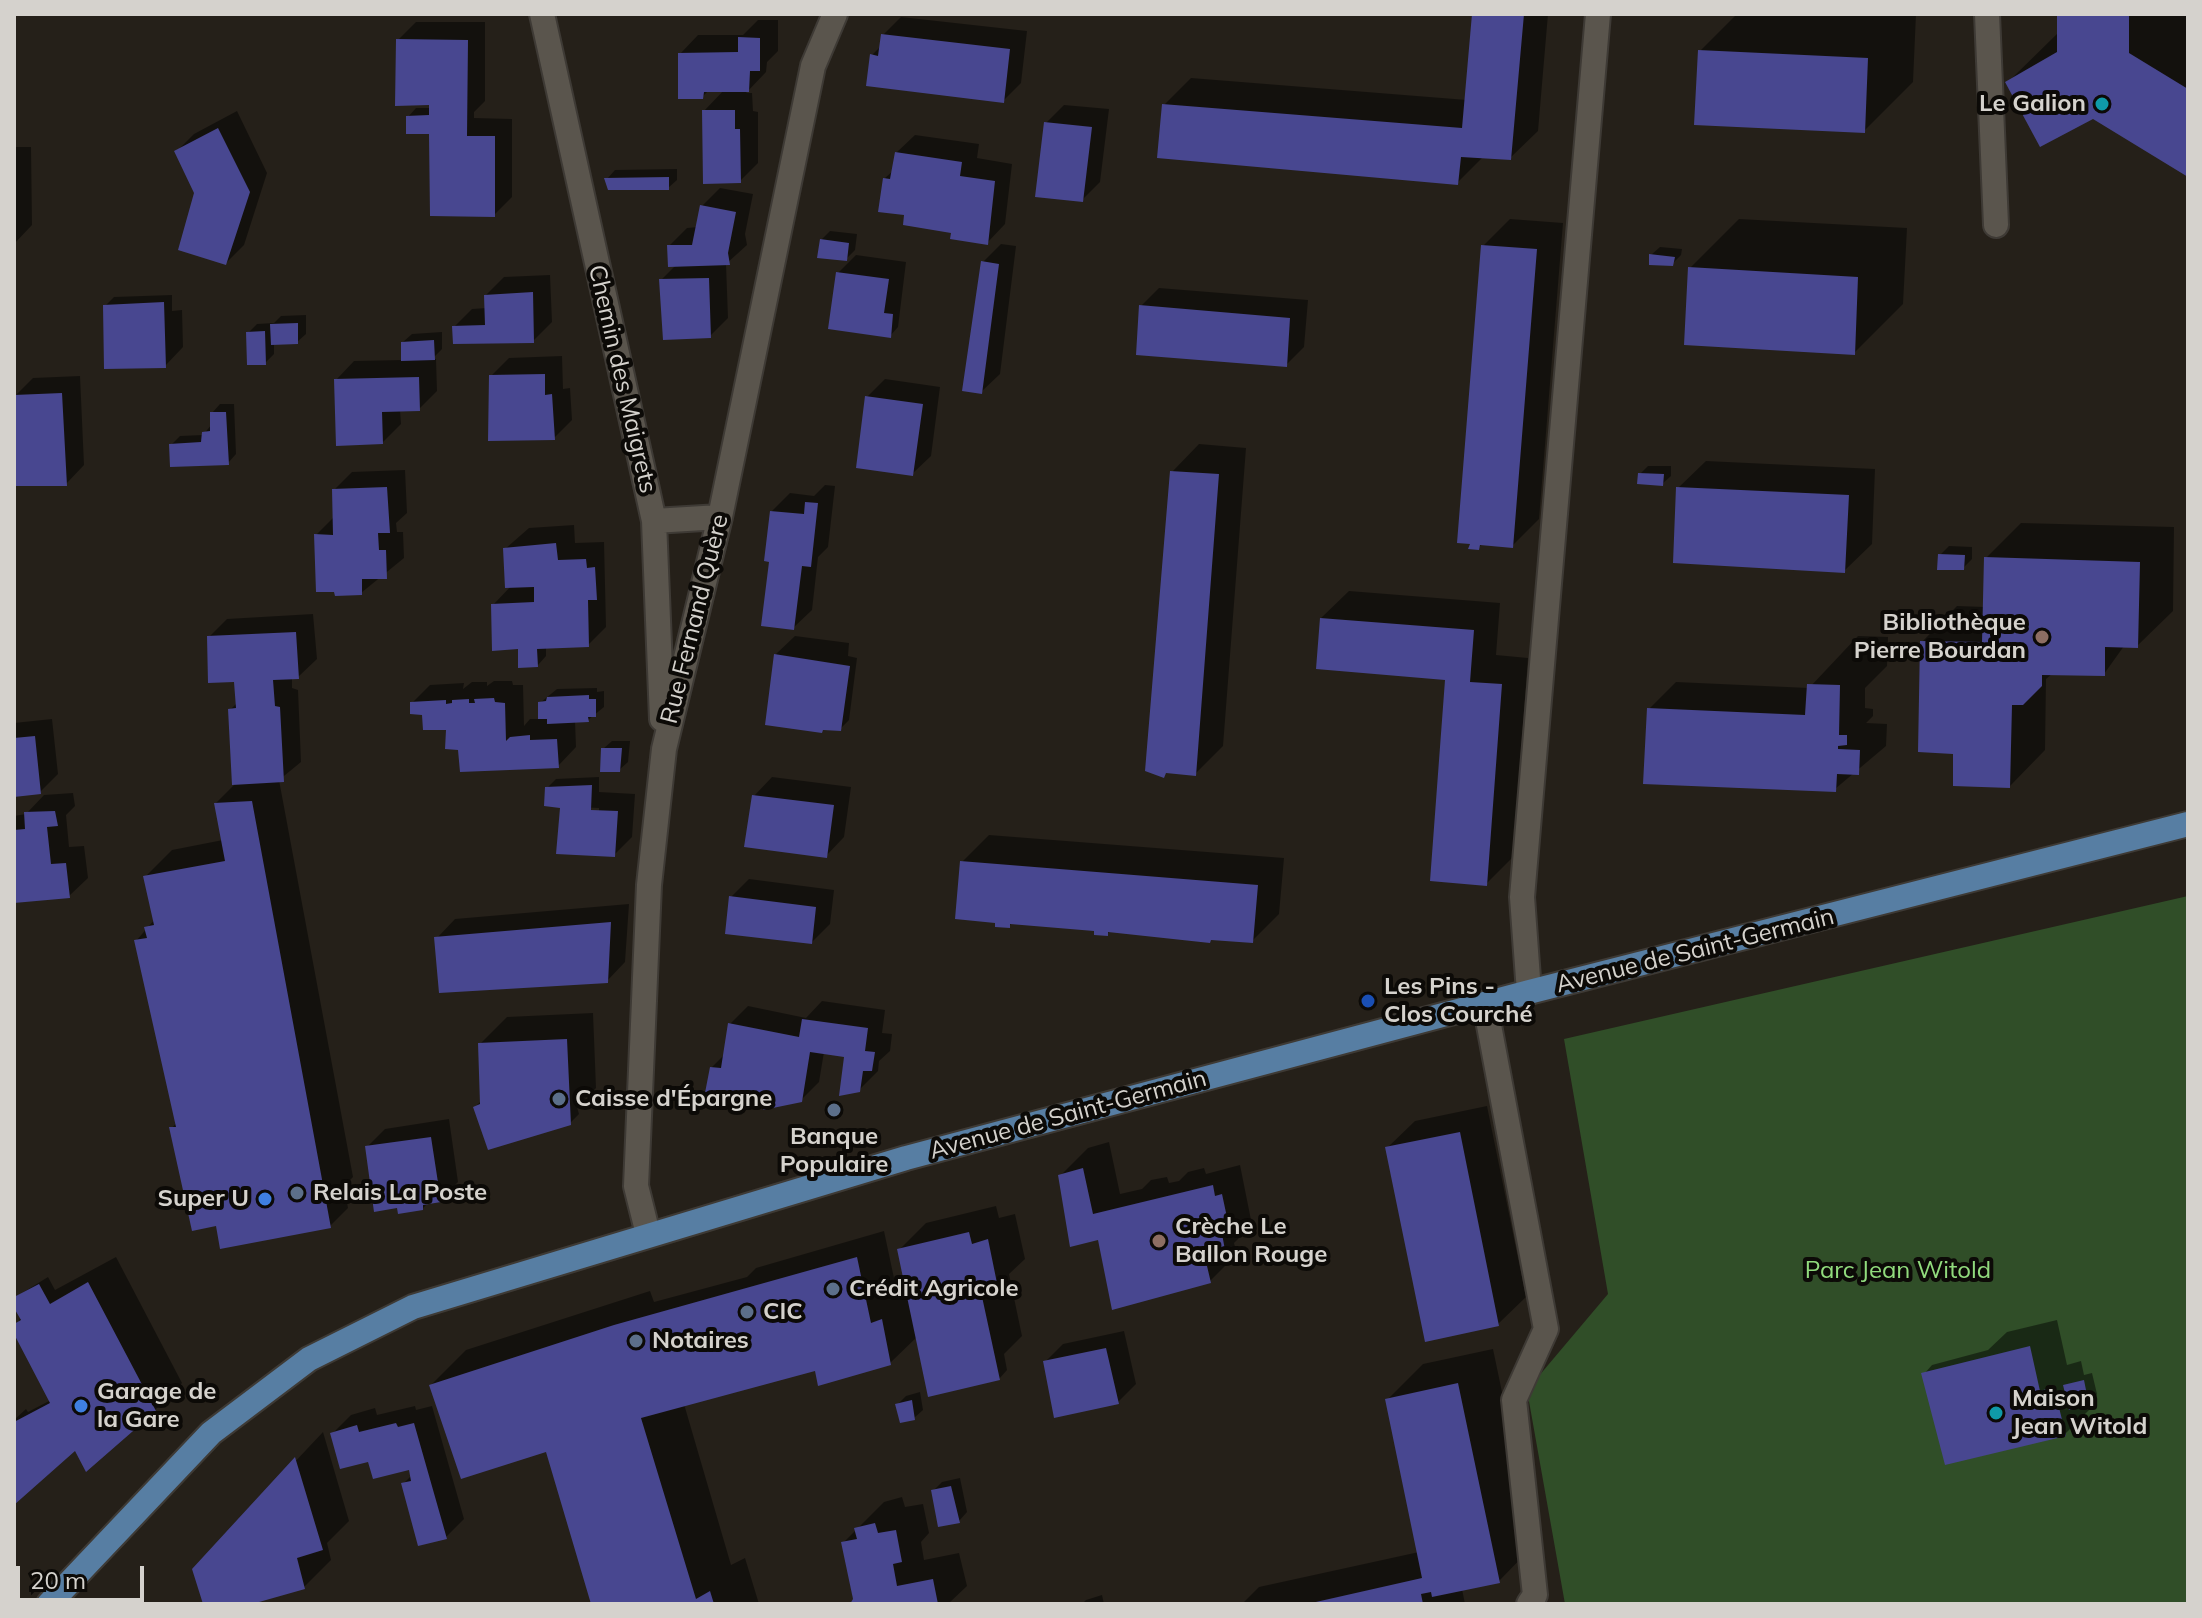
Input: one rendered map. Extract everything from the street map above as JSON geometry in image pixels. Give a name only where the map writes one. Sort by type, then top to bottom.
[{"type":"main road","name":"Avenue de Saint-Germain","points":[[49,1604],[211,1433],[309,1359],[413,1307],[892,1162],[1529,992],[2188,824]]},
{"type":"street","name":"Chemin des Maigrets","points":[[542,14],[654,521],[664,749]]},
{"type":"street","name":"Rue Fernand Quère","points":[[648,1234],[636,1186],[649,885],[664,749],[720,517],[813,66],[835,14]]},
{"type":"street","points":[[1529,992],[1522,897],[1598,14]]},
{"type":"street","points":[[1987,14],[1996,225]]},
{"type":"street","points":[[654,521],[720,517]]},
{"type":"street","points":[[1485,1004],[1546,1329],[1514,1400],[1535,1595],[1529,1604]]},
{"type":"green space","name":"Parc Jean Witold","points":[[2188,896],[2188,1604],[1565,1604],[1527,1390],[1608,1294],[1564,1039]]},
{"type":"building","points":[[1472,14],[1524,14],[1511,160],[1461,157],[1458,185],[1157,158],[1162,104],[1462,128]]},
{"type":"building","name":"Le Galion","points":[[2057,14],[2129,14],[2129,53],[2188,89],[2188,177],[2093,119],[2040,147],[2005,82],[2057,52]]},
{"type":"building","points":[[881,34],[1010,49],[1004,103],[866,86],[870,54],[878,56]]},
{"type":"building","points":[[738,37],[760,38],[760,71],[750,71],[749,92],[704,92],[703,99],[678,99],[678,53],[738,52]]},
{"type":"building","points":[[396,39],[468,40],[467,136],[495,136],[495,217],[430,216],[429,134],[406,134],[406,116],[429,115],[429,105],[395,106]]},
{"type":"building","points":[[1698,50],[1868,58],[1865,133],[1694,125]]},
{"type":"building","points":[[702,110],[735,110],[735,129],[740,129],[741,183],[703,184]]},
{"type":"building","points":[[1044,122],[1092,127],[1083,202],[1035,197]]},
{"type":"building","points":[[218,128],[250,192],[226,265],[178,250],[194,193],[174,151]]},
{"type":"building","points":[[895,152],[962,162],[960,176],[995,181],[988,245],[950,239],[951,233],[903,225],[904,215],[878,212],[883,178],[890,179]]},
{"type":"building","points":[[669,177],[669,190],[608,190],[604,178]]},
{"type":"building","points":[[700,205],[736,212],[728,253],[730,265],[668,267],[667,245],[692,245]]},
{"type":"building","points":[[820,239],[849,243],[847,261],[817,258]]},
{"type":"building","points":[[1481,245],[1537,249],[1513,548],[1480,545],[1479,550],[1468,549],[1470,544],[1457,543]]},
{"type":"building","points":[[1649,254],[1675,257],[1673,266],[1649,265]]},
{"type":"building","points":[[981,261],[999,264],[982,394],[962,391]]},
{"type":"building","points":[[1688,267],[1858,277],[1855,355],[1684,345]]},
{"type":"building","points":[[836,272],[889,279],[884,313],[893,314],[891,338],[828,329]]},
{"type":"building","points":[[709,278],[711,338],[663,340],[659,279]]},
{"type":"building","points":[[533,292],[534,343],[453,344],[452,326],[485,325],[484,295]]},
{"type":"building","points":[[164,302],[166,368],[104,369],[103,305]]},
{"type":"building","points":[[1139,305],[1290,318],[1287,367],[1136,355]]},
{"type":"building","points":[[298,323],[298,344],[271,345],[270,324]]},
{"type":"building","points":[[265,331],[266,365],[247,365],[246,332]]},
{"type":"building","points":[[434,340],[435,360],[401,361],[401,342]]},
{"type":"building","points":[[545,374],[545,395],[552,394],[555,440],[488,441],[489,375]]},
{"type":"building","points":[[419,377],[420,411],[382,412],[383,444],[336,446],[334,379]]},
{"type":"building","points":[[62,393],[67,486],[16,486],[14,395]]},
{"type":"building","points":[[865,396],[923,404],[913,476],[856,468]]},
{"type":"building","points":[[210,412],[226,412],[229,465],[170,467],[169,444],[201,442],[202,432],[210,431]]},
{"type":"building","points":[[1170,471],[1219,474],[1196,776],[1166,773],[1164,778],[1145,771]]},
{"type":"building","points":[[1638,473],[1664,474],[1663,486],[1637,484]]},
{"type":"building","points":[[387,487],[390,533],[378,533],[379,550],[386,550],[387,579],[362,579],[362,595],[335,596],[334,592],[316,592],[314,534],[333,535],[332,489]]},
{"type":"building","points":[[1676,487],[1849,495],[1845,573],[1673,563]]},
{"type":"building","points":[[805,502],[818,503],[811,567],[802,566],[794,630],[761,626],[769,562],[764,561],[770,511],[804,514]]},
{"type":"building","points":[[556,543],[558,560],[586,559],[587,568],[595,567],[597,600],[588,600],[589,647],[537,649],[538,667],[518,668],[518,649],[492,651],[491,604],[534,602],[534,587],[505,588],[503,548]]},
{"type":"building","points":[[1938,554],[1965,555],[1964,570],[1937,570]]},
{"type":"building","points":[[1984,557],[2140,562],[2138,648],[2105,647],[2105,676],[2042,675],[2042,686],[2023,705],[2012,705],[2010,788],[1953,786],[1953,754],[1918,752],[1920,641],[1982,642]]},
{"type":"building","points":[[1320,618],[1474,630],[1470,682],[1502,684],[1487,886],[1430,881],[1445,680],[1316,669]]},
{"type":"building","points":[[296,632],[299,679],[273,680],[275,706],[280,707],[284,782],[232,785],[228,709],[236,708],[234,682],[208,683],[207,636]]},
{"type":"building","points":[[774,654],[850,666],[841,731],[823,730],[822,733],[765,725]]},
{"type":"building","points":[[1807,684],[1840,685],[1839,735],[1847,735],[1847,745],[1838,746],[1838,749],[1860,750],[1859,775],[1837,774],[1836,792],[1643,784],[1647,708],[1805,715]]},
{"type":"building","points":[[589,695],[589,699],[596,699],[596,717],[588,717],[589,722],[547,724],[547,719],[538,719],[538,702],[546,701],[547,697]]},
{"type":"building","points":[[494,698],[495,702],[505,703],[506,741],[510,737],[530,735],[530,740],[557,739],[559,768],[460,772],[458,750],[445,749],[446,730],[423,730],[422,715],[410,714],[410,702],[446,700],[446,704],[452,703],[452,700],[469,699],[469,703],[475,703],[474,699]]},
{"type":"building","points":[[35,736],[41,794],[14,797],[14,738]]},
{"type":"building","points":[[601,748],[622,748],[620,772],[600,772]]},
{"type":"building","points":[[592,785],[591,810],[618,811],[615,857],[556,854],[560,808],[544,806],[545,787]]},
{"type":"building","points":[[752,795],[834,805],[827,858],[744,847]]},
{"type":"building","points":[[252,801],[331,1228],[220,1249],[216,1226],[192,1231],[169,1127],[176,1127],[134,940],[147,938],[144,927],[154,925],[143,876],[225,861],[214,803]]},
{"type":"building","points":[[55,811],[58,826],[47,827],[51,864],[66,863],[70,898],[14,903],[14,830],[25,829],[24,812]]},
{"type":"building","points":[[960,861],[1258,885],[1253,943],[1211,940],[1210,943],[1108,932],[1108,936],[1094,935],[1094,931],[1010,924],[1010,928],[995,927],[995,923],[955,919]]},
{"type":"building","points":[[729,896],[816,907],[812,944],[725,934]]},
{"type":"building","points":[[611,922],[608,983],[439,993],[434,937]]},
{"type":"building","points":[[802,1019],[868,1028],[865,1051],[875,1052],[872,1071],[863,1071],[860,1092],[839,1096],[844,1057],[810,1052],[802,1102],[763,1110],[764,1107],[704,1098],[710,1067],[721,1068],[728,1023],[799,1037]]},
{"type":"building","points":[[567,1039],[571,1125],[488,1150],[473,1107],[480,1104],[478,1043]]},
{"type":"building","points":[[1460,1132],[1499,1326],[1425,1342],[1385,1147]]},
{"type":"building","points":[[431,1137],[441,1202],[423,1205],[423,1210],[398,1214],[397,1208],[374,1212],[365,1146]]},
{"type":"building","points":[[1083,1168],[1093,1214],[1213,1185],[1215,1196],[1222,1194],[1228,1222],[1220,1223],[1227,1261],[1207,1266],[1211,1283],[1112,1310],[1098,1240],[1070,1247],[1058,1175]]},
{"type":"building","points":[[969,1232],[972,1244],[988,1239],[998,1288],[981,1292],[1000,1380],[928,1397],[897,1249]]},
{"type":"building","points":[[857,1257],[871,1323],[882,1319],[891,1365],[818,1386],[815,1371],[641,1418],[696,1599],[710,1591],[714,1604],[591,1604],[546,1452],[461,1479],[429,1385],[614,1325]]},
{"type":"building","points":[[88,1282],[156,1411],[86,1472],[75,1451],[14,1505],[14,1422],[50,1403],[14,1334],[14,1324],[21,1320],[14,1308],[14,1297],[39,1284],[50,1304]]},
{"type":"building","name":"Maison Jean Witold","points":[[2030,1346],[2040,1391],[2054,1387],[2066,1436],[1945,1465],[1921,1373]]},
{"type":"building","points":[[1106,1348],[1119,1404],[1054,1418],[1043,1361]]},
{"type":"building","points":[[2084,1380],[2089,1405],[2069,1410],[2063,1385]]},
{"type":"building","points":[[1458,1383],[1500,1583],[1432,1597],[1431,1592],[1421,1594],[1423,1604],[1307,1604],[1422,1578],[1385,1399]]},
{"type":"building","points":[[912,1400],[915,1420],[900,1423],[895,1404]]},
{"type":"building","points":[[396,1423],[398,1427],[414,1423],[447,1539],[418,1546],[401,1483],[411,1481],[409,1470],[373,1479],[368,1462],[340,1469],[330,1433],[357,1425],[359,1432]]},
{"type":"building","points":[[295,1457],[323,1550],[297,1558],[305,1589],[252,1604],[203,1604],[192,1569]]},
{"type":"building","points":[[951,1486],[960,1523],[938,1527],[931,1490]]},
{"type":"building","points":[[875,1523],[878,1533],[896,1530],[902,1562],[893,1564],[897,1586],[933,1579],[938,1604],[850,1604],[853,1599],[841,1542],[857,1539],[854,1528]]},
{"type":"place","name":"Le Galion","points":[[2102,104]]},
{"type":"place","name":"Bibliothèque Pierre Bourdan","points":[[2042,637]]},
{"type":"place","name":"Les Pins - Clos Courché","points":[[1368,1001]]},
{"type":"place","name":"Caisse d'Épargne","points":[[559,1099]]},
{"type":"place","name":"Banque Populaire","points":[[834,1110]]},
{"type":"place","name":"Relais La Poste","points":[[297,1193]]},
{"type":"place","name":"Super U","points":[[265,1199]]},
{"type":"place","name":"Crèche Le Ballon Rouge","points":[[1159,1241]]},
{"type":"place","name":"Crédit Agricole","points":[[833,1289]]},
{"type":"place","name":"CIC","points":[[747,1312]]},
{"type":"place","name":"Notaires","points":[[636,1341]]},
{"type":"place","name":"Garage de la Gare","points":[[81,1406]]},
{"type":"place","name":"Maison Jean Witold","points":[[1996,1413]]}]
